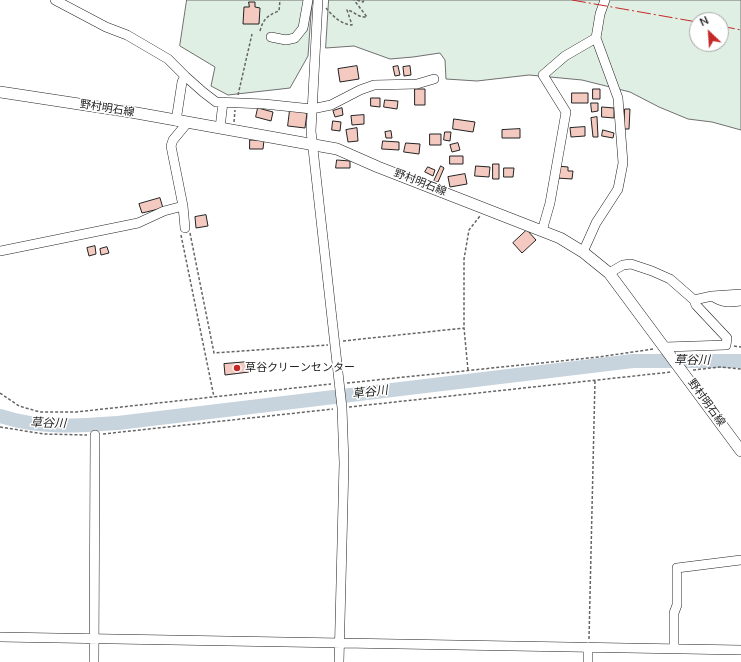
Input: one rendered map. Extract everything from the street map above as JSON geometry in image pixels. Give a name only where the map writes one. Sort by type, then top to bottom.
[{"type":"main road","name":"野村明石線","points":[[0,92],[188,122],[337,149],[378,167],[560,238],[583,252],[609,273],[741,451]]},
{"type":"street","points":[[55,0],[106,27],[127,35],[168,59],[185,76],[216,102],[312,109],[331,104],[374,85],[417,84],[434,79]]},
{"type":"street","points":[[271,37],[286,40],[295,38],[303,28],[308,0]]},
{"type":"street","points":[[583,252],[596,223],[618,189],[623,163],[618,98],[596,38],[600,14],[605,0]]},
{"type":"street","points":[[320,2],[312,109],[312,144],[342,408],[344,463],[340,662]]},
{"type":"street","points":[[542,231],[550,203],[566,112],[543,75],[565,56],[596,38]]},
{"type":"street","points":[[176,121],[182,82],[185,76]]},
{"type":"street","points":[[220,128],[223,102]]},
{"type":"street","points":[[185,228],[183,206],[171,146],[173,140],[188,122]]},
{"type":"street","points":[[0,252],[138,223],[164,211],[183,206]]},
{"type":"street","points":[[609,273],[623,265],[631,264],[670,279],[694,300],[696,305],[728,338],[726,345],[665,347]]},
{"type":"street","points":[[694,300],[712,296],[741,294]]},
{"type":"street","points":[[712,296],[721,302],[741,301]]},
{"type":"street","points":[[94,662],[95,435]]},
{"type":"street","points":[[674,649],[674,613],[677,605],[677,568],[741,560]]},
{"type":"street","points":[[0,637],[741,650]]},
{"type":"street","points":[[588,647],[588,662]]},
{"type":"path","points":[[260,31],[262,22],[266,17],[279,11],[280,0]]},
{"type":"path","points":[[320,2],[338,20],[346,25],[352,25],[347,10],[361,17],[367,17],[354,0]]},
{"type":"path","points":[[357,0],[364,2],[364,0]]},
{"type":"path","points":[[234,130],[236,103],[252,34]]},
{"type":"path","points":[[468,370],[464,328],[464,260],[469,230],[482,214],[490,211]]},
{"type":"path","points":[[214,397],[181,234],[185,228],[190,232],[214,353],[335,343],[464,328]]},
{"type":"path","points":[[0,393],[19,406],[40,412],[76,412],[599,357],[665,347]]},
{"type":"path","points":[[0,427],[44,434],[95,435],[720,367],[741,369]]},
{"type":"path","points":[[588,647],[595,380]]},
{"type":"green space","points":[[187,0],[312,0],[308,56],[290,88],[228,95],[211,86],[215,67],[180,46]]},
{"type":"green space","points":[[329,0],[741,0],[741,130],[712,122],[688,119],[659,107],[630,92],[582,80],[529,75],[477,81],[446,79],[445,60],[440,53],[390,59],[354,46],[326,48]]},
{"type":"building","points":[[249,2],[255,2],[255,7],[260,8],[259,24],[243,24],[244,7],[249,7]]},
{"type":"building","points":[[357,66],[359,79],[340,82],[338,69]]},
{"type":"building","points":[[398,66],[400,75],[395,76],[393,67]]},
{"type":"building","points":[[410,66],[411,75],[404,76],[403,67]]},
{"type":"building","points":[[415,89],[425,89],[425,105],[415,105]]},
{"type":"building","points":[[593,89],[600,89],[600,99],[593,99]]},
{"type":"building","points":[[572,93],[588,93],[588,103],[572,103]]},
{"type":"building","points":[[371,98],[380,98],[380,107],[371,106]]},
{"type":"building","points":[[385,100],[398,101],[397,109],[384,107]]},
{"type":"building","points":[[591,103],[598,103],[598,111],[592,112]]},
{"type":"building","points":[[602,107],[614,108],[614,118],[602,117]]},
{"type":"building","points":[[258,108],[273,112],[271,121],[256,117]]},
{"type":"building","points":[[342,108],[343,115],[335,117],[333,111]]},
{"type":"building","points":[[625,109],[630,109],[629,129],[624,129]]},
{"type":"building","points":[[290,110],[307,113],[305,128],[288,126]]},
{"type":"building","points":[[364,115],[364,124],[352,125],[351,116]]},
{"type":"building","points":[[597,117],[598,137],[593,137],[591,118]]},
{"type":"building","points":[[454,119],[475,122],[473,132],[453,129]]},
{"type":"building","points":[[333,121],[341,122],[340,131],[332,130]]},
{"type":"building","points":[[585,127],[585,136],[571,137],[570,128]]},
{"type":"building","points":[[357,128],[358,141],[348,142],[346,130]]},
{"type":"building","points":[[520,129],[520,138],[502,138],[502,130]]},
{"type":"building","points":[[603,130],[614,133],[613,138],[602,136]]},
{"type":"building","points":[[391,131],[392,138],[386,138],[385,132]]},
{"type":"building","points":[[445,132],[451,132],[450,141],[444,140]]},
{"type":"building","points":[[430,134],[441,134],[441,145],[430,145]]},
{"type":"building","points":[[250,140],[264,140],[263,149],[250,149]]},
{"type":"building","points":[[383,141],[399,142],[399,150],[382,149]]},
{"type":"building","points":[[406,143],[420,144],[419,154],[404,152]]},
{"type":"building","points":[[458,143],[460,150],[452,152],[450,145]]},
{"type":"building","points":[[450,156],[463,156],[463,164],[450,164]]},
{"type":"building","points":[[337,160],[350,161],[350,168],[336,168]]},
{"type":"building","points":[[493,164],[499,164],[499,179],[493,179]]},
{"type":"building","points":[[441,166],[444,168],[438,182],[434,181]]},
{"type":"building","points":[[476,166],[490,167],[489,177],[475,176]]},
{"type":"building","points":[[557,166],[568,167],[568,171],[573,171],[572,179],[556,178]]},
{"type":"building","points":[[428,167],[435,170],[433,176],[425,172]]},
{"type":"building","points":[[504,168],[514,168],[513,177],[504,177]]},
{"type":"building","points":[[465,174],[467,184],[450,187],[448,177]]},
{"type":"building","points":[[160,198],[163,208],[142,213],[139,204]]},
{"type":"building","points":[[206,215],[208,226],[196,228],[195,217]]},
{"type":"building","points":[[527,230],[536,240],[522,253],[513,243]]},
{"type":"building","points":[[95,246],[96,254],[89,256],[87,248]]},
{"type":"building","points":[[107,247],[109,253],[101,255],[100,249]]},
{"type":"building","name":"草谷クリーンセンター","points":[[248,362],[249,372],[225,375],[224,364]]},
{"type":"waterway","name":"草谷川","points":[[0,416],[29,423],[59,426],[118,423],[633,361],[741,361]]},
{"type":"power","points":[[572,0],[689,21]]},
{"type":"power","points":[[729,28],[741,30]]},
{"type":"place","name":"草谷クリーンセンター","points":[[237,368]]}]
